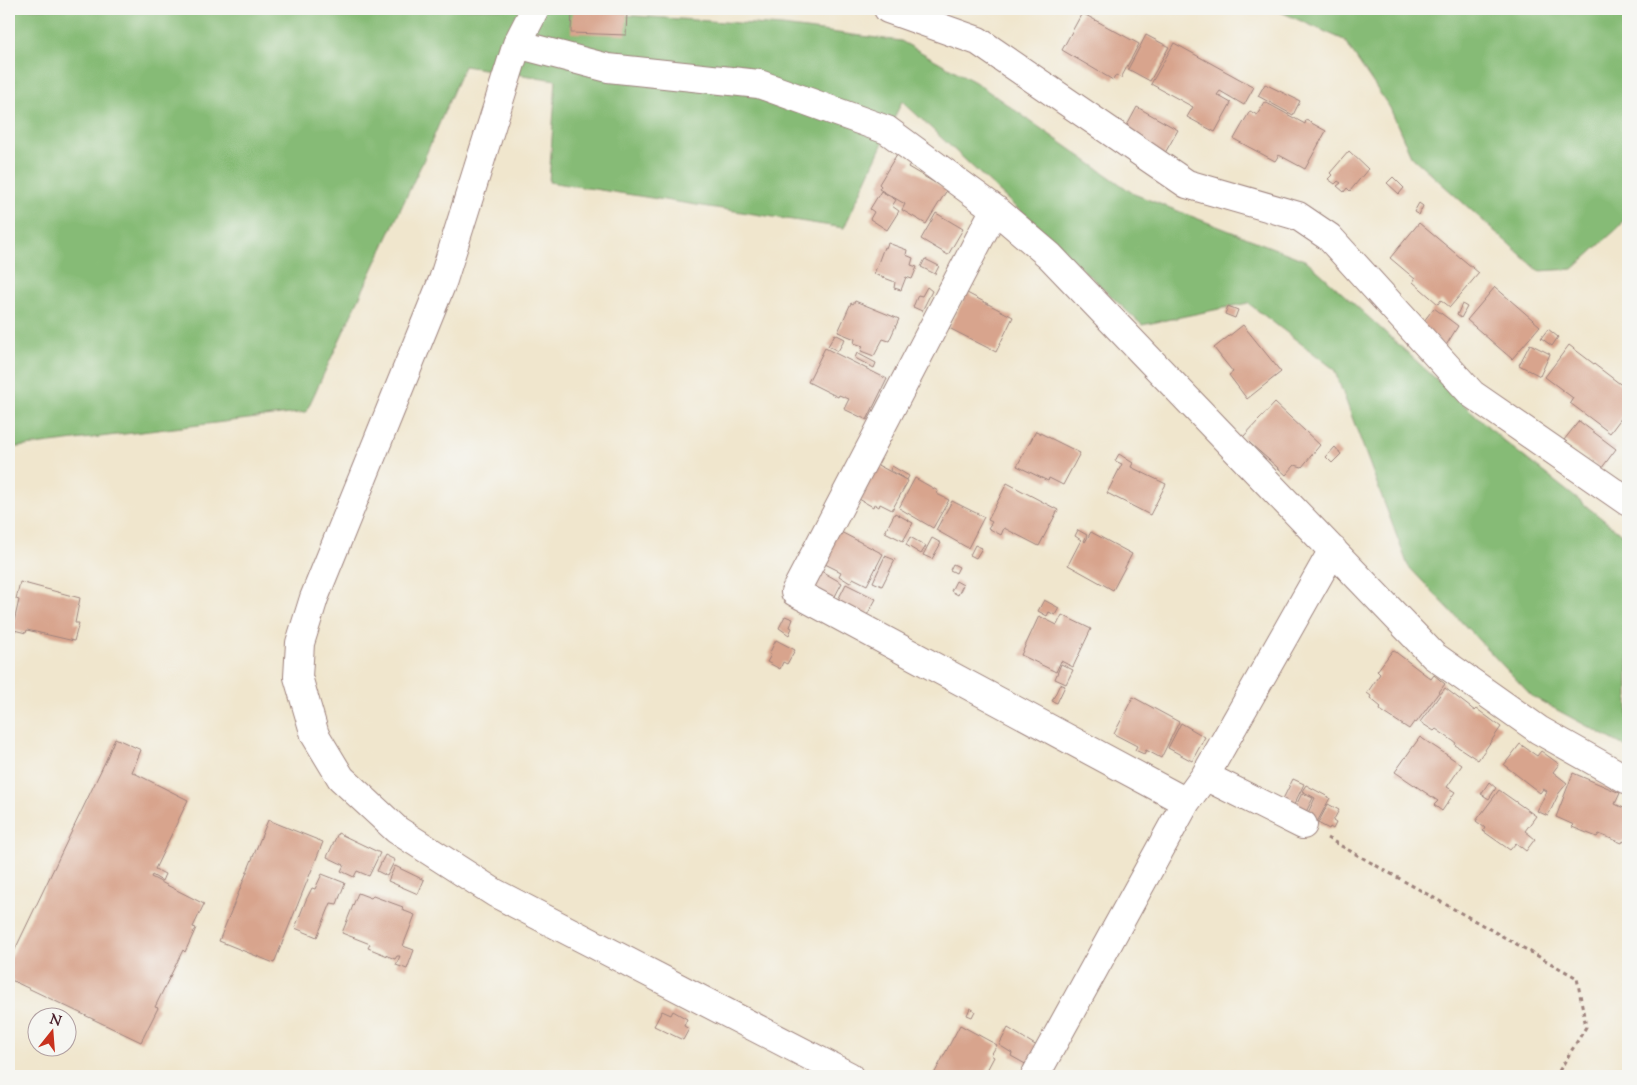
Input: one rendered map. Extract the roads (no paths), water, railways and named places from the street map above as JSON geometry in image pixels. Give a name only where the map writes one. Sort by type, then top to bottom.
[{"type":"street","points":[[535,9],[517,44],[443,280],[314,598],[300,643],[298,677],[315,735],[341,778],[405,836],[495,893],[849,1076]]},
{"type":"street","points":[[888,9],[978,41],[1187,184],[1298,216],[1329,237],[1472,394],[1628,502]]},
{"type":"street","points":[[517,44],[608,68],[759,84],[886,130],[996,209],[1050,256],[1434,656],[1539,730],[1628,780]]},
{"type":"street","points":[[996,209],[795,592],[1186,802]]},
{"type":"street","points":[[1034,1076],[1186,802],[1205,776],[1333,550]]},
{"type":"street","points":[[1205,776],[1303,825]]}]
